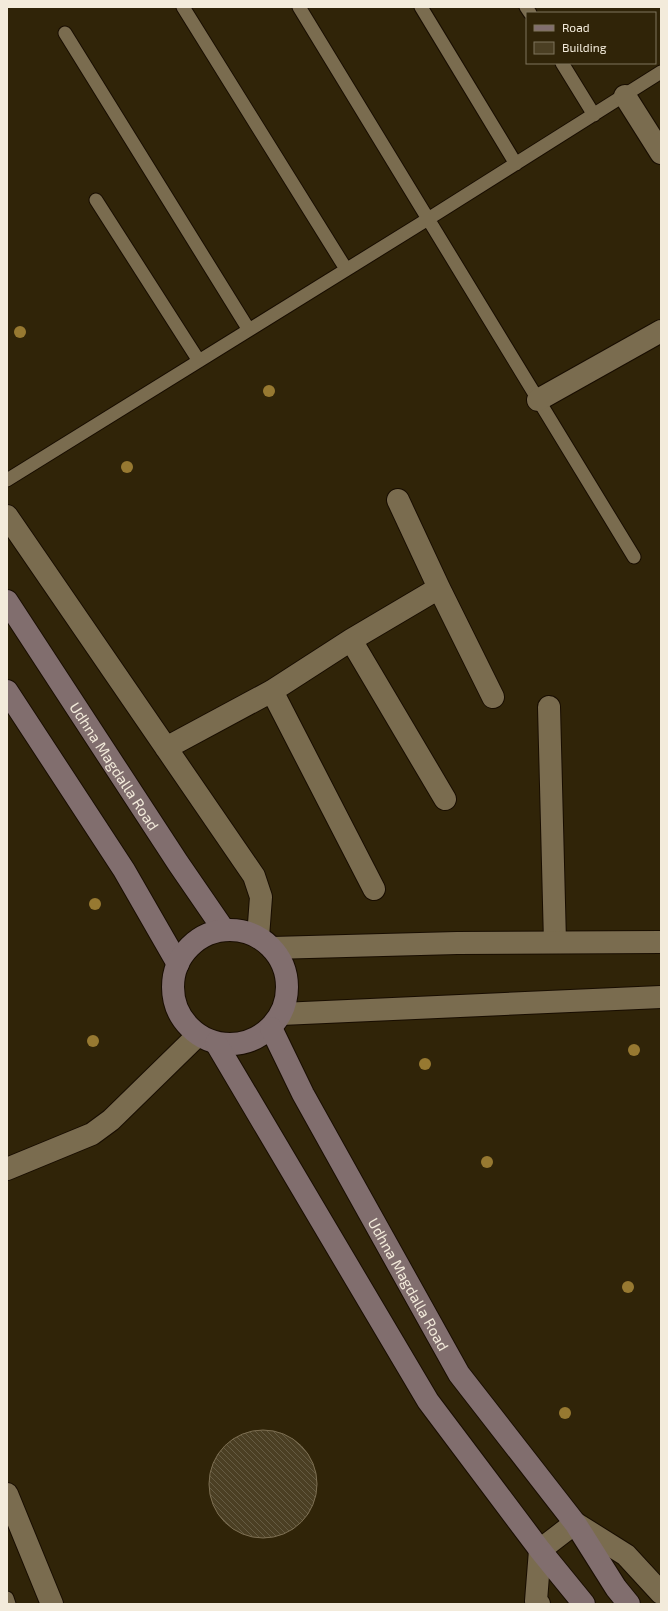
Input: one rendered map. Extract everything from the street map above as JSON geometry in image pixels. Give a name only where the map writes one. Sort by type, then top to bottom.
[{"type":"main road","name":"Udhna Magdalla Road","points":[[7,601],[178,863],[224,930]]},
{"type":"main road","points":[[7,691],[124,870],[178,964]]},
{"type":"main road","points":[[207,1039],[236,1045],[255,1040],[276,1021],[287,997],[287,979],[282,962],[265,943],[242,931],[224,930],[205,936],[189,948],[178,964],[173,983],[175,1003],[184,1021],[207,1039],[428,1401],[540,1550],[584,1604]]},
{"type":"main road","name":"Udhna Magdalla Road","points":[[276,1021],[303,1094],[458,1374],[575,1523],[623,1596]]},
{"type":"street","points":[[625,96],[661,153]]},
{"type":"street","points":[[538,400],[661,331]]},
{"type":"street","points":[[398,500],[439,588],[493,697]]},
{"type":"street","points":[[7,516],[254,876],[262,897],[265,943],[661,942]]},
{"type":"street","points":[[166,748],[272,691],[351,640],[439,588]]},
{"type":"street","points":[[351,640],[445,799]]},
{"type":"street","points":[[272,691],[374,889]]},
{"type":"street","points":[[549,707],[555,942]]},
{"type":"street","points":[[276,1021],[661,997]]},
{"type":"street","points":[[7,1169],[92,1134],[111,1120],[207,1039]]},
{"type":"street","points":[[7,1494],[52,1604]]},
{"type":"street","points":[[539,1604],[536,1601],[540,1550],[575,1523],[626,1555],[661,1593]]},
{"type":"lane","points":[[183,7],[346,269]]},
{"type":"lane","points":[[299,7],[634,557]]},
{"type":"lane","points":[[421,7],[516,164]]},
{"type":"lane","points":[[65,33],[249,330]]},
{"type":"lane","points":[[563,64],[594,114]]},
{"type":"lane","points":[[7,480],[428,219],[661,72]]},
{"type":"lane","points":[[96,200],[199,361]]},
{"type":"lane","points":[[7,1598],[10,1604]]},
{"type":"building","points":[[263,1430],[284,1434],[301,1446],[313,1463],[317,1484],[313,1505],[301,1522],[284,1534],[263,1538],[242,1534],[225,1522],[213,1505],[209,1484],[213,1463],[225,1446],[242,1434]]}]
